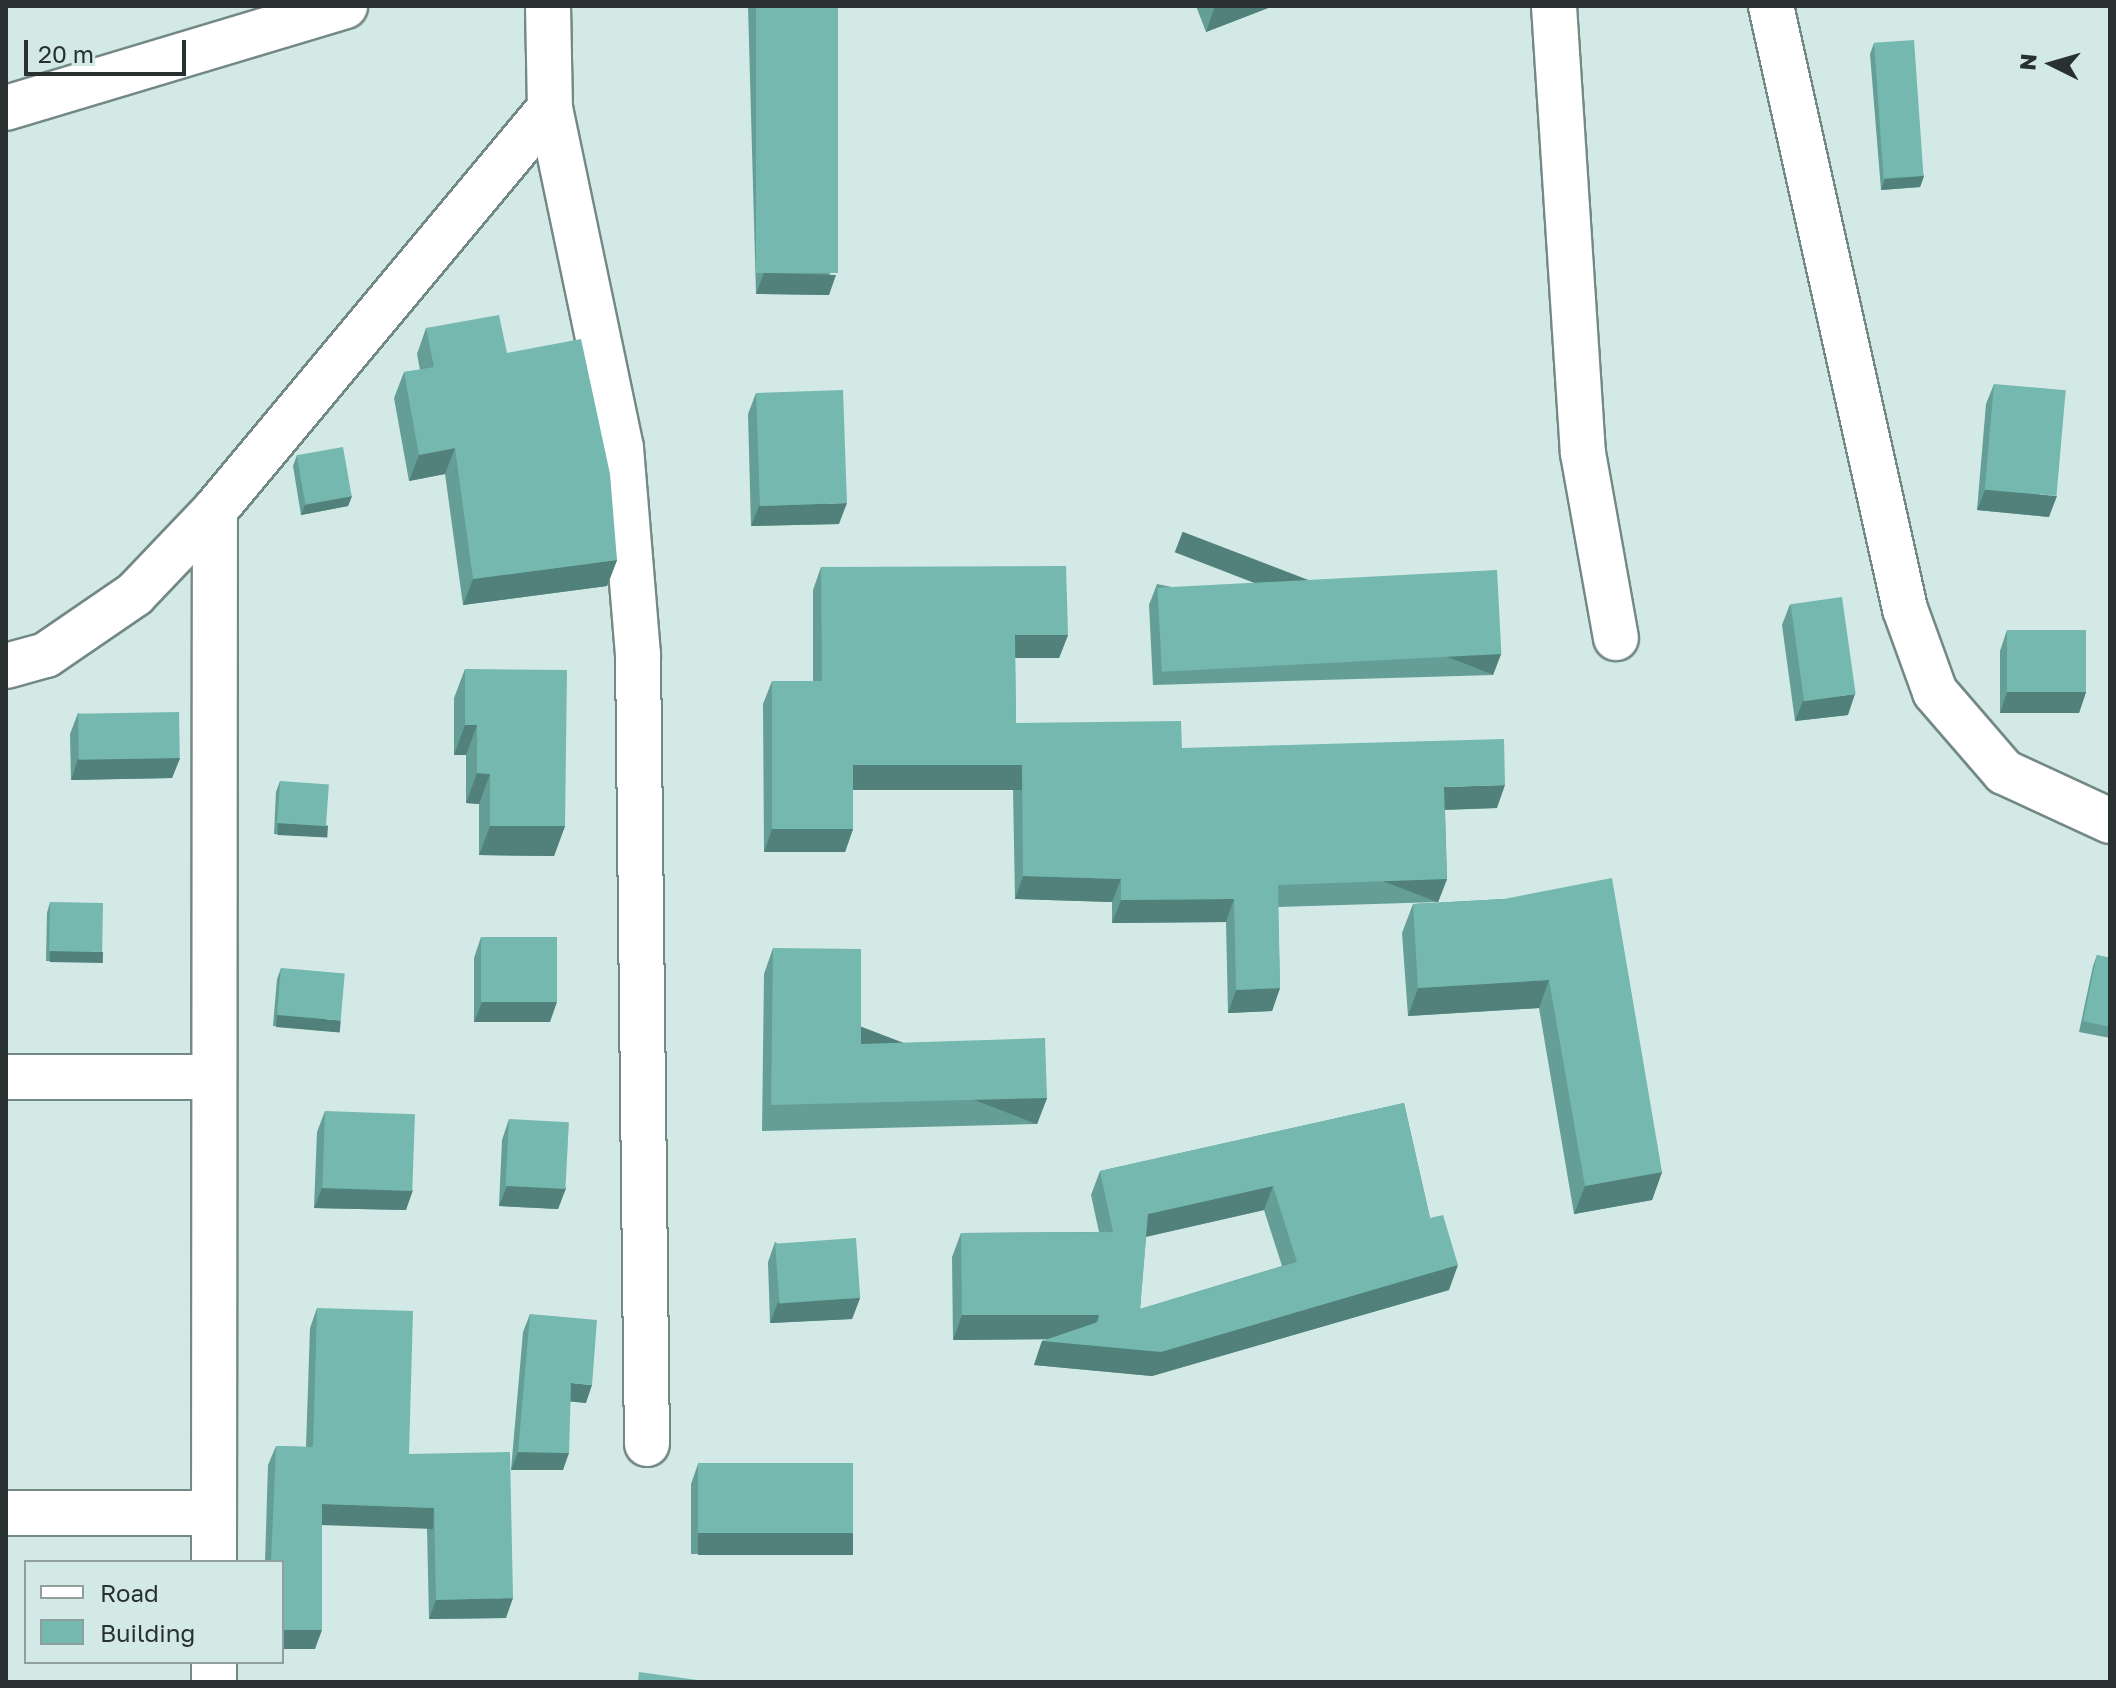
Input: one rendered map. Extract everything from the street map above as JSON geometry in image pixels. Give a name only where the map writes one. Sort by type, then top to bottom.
[{"type":"street","points":[[6,108],[345,6]]},
{"type":"street","points":[[548,6],[550,108],[621,448],[638,654],[647,1444]]},
{"type":"street","points":[[1554,6],[1583,453],[1616,638]]},
{"type":"street","points":[[1771,6],[1905,609],[1935,692],[2004,772],[2110,821]]},
{"type":"street","points":[[6,666],[46,655],[135,594],[215,510],[550,108]]},
{"type":"street","points":[[214,1560],[215,510]]},
{"type":"street","points":[[6,1077],[214,1077]]},
{"type":"street","points":[[6,1513],[214,1513]]},
{"type":"building","points":[[756,6],[838,6],[838,273],[756,273]]},
{"type":"building","points":[[1914,40],[1923,176],[1884,178],[1874,43]]},
{"type":"building","points":[[499,315],[507,353],[581,339],[610,474],[617,560],[473,579],[455,448],[419,455],[404,372],[434,367],[426,328]]},
{"type":"building","points":[[1994,384],[2066,390],[2056,496],[1985,490]]},
{"type":"building","points":[[843,390],[847,503],[760,506],[756,393]]},
{"type":"building","points":[[343,447],[352,496],[305,504],[297,455]]},
{"type":"building","points":[[1066,566],[1068,635],[1015,635],[1016,723],[1181,721],[1182,748],[1504,739],[1505,785],[1444,787],[1447,879],[1278,885],[1280,988],[1236,990],[1234,899],[1121,900],[1121,879],[1023,876],[1022,765],[853,765],[853,829],[772,829],[772,681],[822,681],[821,567]]},
{"type":"building","points":[[1497,570],[1501,654],[1162,672],[1157,588]]},
{"type":"building","points":[[1842,597],[1856,694],[1804,701],[1791,604]]},
{"type":"building","points":[[2007,630],[2086,630],[2086,692],[2007,692]]},
{"type":"building","points":[[465,669],[567,670],[565,826],[490,826],[490,774],[477,773],[477,725],[465,725]]},
{"type":"building","points":[[179,712],[180,758],[79,760],[78,714]]},
{"type":"building","points":[[280,781],[329,784],[326,826],[277,823]]},
{"type":"building","points":[[1612,878],[1662,1172],[1585,1186],[1549,980],[1418,988],[1413,904],[1504,899]]},
{"type":"building","points":[[50,902],[103,903],[102,952],[49,951]]},
{"type":"building","points":[[481,937],[557,937],[557,1002],[481,1002]]},
{"type":"building","points":[[773,948],[861,949],[861,1044],[1045,1038],[1047,1098],[771,1105]]},
{"type":"building","points":[[2097,955],[2110,958],[2110,1027],[2083,1021]]},
{"type":"building","points":[[281,968],[345,974],[341,1020],[277,1015]]},
{"type":"building","points":[[1404,1103],[1430,1218],[1443,1215],[1458,1265],[1161,1352],[1042,1341],[1098,1322],[1099,1315],[962,1315],[961,1233],[1113,1232],[1100,1171]],"holes":[[[1273,1186],[1297,1262],[1140,1309],[1148,1214]]]},
{"type":"building","points":[[325,1111],[415,1114],[412,1191],[322,1188]]},
{"type":"building","points":[[509,1119],[569,1122],[565,1189],[505,1186]]},
{"type":"building","points":[[856,1238],[860,1298],[779,1304],[775,1244]]},
{"type":"building","points":[[317,1308],[413,1311],[409,1454],[510,1452],[513,1598],[436,1600],[434,1508],[322,1504],[322,1630],[284,1630],[284,1560],[271,1560],[276,1446],[313,1447]]},
{"type":"building","points":[[530,1314],[597,1320],[592,1385],[571,1383],[569,1453],[518,1452]]},
{"type":"building","points":[[698,1463],[853,1463],[853,1533],[698,1533]]},
{"type":"building","points":[[639,1672],[697,1680],[697,1682],[638,1682]]}]
